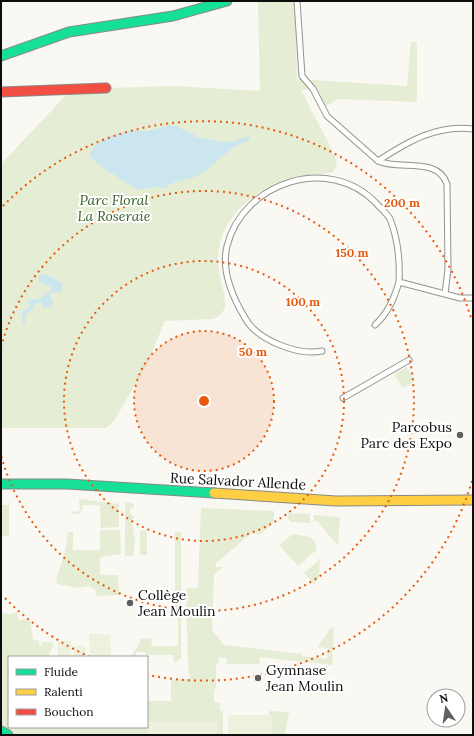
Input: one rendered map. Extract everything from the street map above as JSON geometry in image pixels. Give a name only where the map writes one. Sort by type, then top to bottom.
[{"type":"street","points":[[1,56],[69,32],[173,16],[227,1]]},
{"type":"street","points":[[1,92],[106,88]]},
{"type":"street","name":"Rue Salvador Allende","points":[[1,484],[67,484],[336,501],[473,500]]},
{"type":"street","points":[[1,731],[8,735]]},
{"type":"lane","points":[[297,1],[302,76],[313,89],[326,116],[378,161],[385,164],[401,166],[430,167],[438,170],[445,178],[447,184],[448,269],[445,294]]},
{"type":"lane","points":[[378,161],[400,146],[434,132],[449,128],[473,129]]},
{"type":"lane","points":[[322,351],[317,352],[292,348],[274,343],[258,334],[247,322],[237,305],[227,275],[226,247],[238,220],[254,201],[272,189],[291,181],[306,178],[336,180],[354,186],[368,195],[389,218],[400,261],[399,282],[393,302],[375,325]]},
{"type":"lane","points":[[399,282],[460,298],[473,298]]},
{"type":"lane","points":[[343,398],[409,360]]},
{"type":"green space","name":"Parc Floral La Roseraie","points":[[258,1],[295,1],[297,79],[407,86],[411,42],[417,42],[417,102],[338,99],[324,107],[315,88],[301,90],[334,154],[337,165],[333,172],[297,177],[276,183],[253,197],[234,215],[222,237],[219,250],[218,269],[225,302],[225,307],[222,313],[212,319],[165,321],[147,364],[114,421],[106,428],[1,428],[1,164],[72,89],[174,86],[260,91]]},
{"type":"green space","points":[[407,367],[415,381],[403,388],[394,374]]},
{"type":"green space","points":[[79,499],[119,504],[119,527],[101,528],[100,505],[83,505],[81,513],[72,514],[72,512],[80,511]]},
{"type":"green space","points":[[125,502],[134,504],[133,508],[130,508],[130,513],[134,517],[132,522],[135,539],[133,556],[125,556]]},
{"type":"green space","points":[[1,505],[9,505],[9,536],[1,536]]},
{"type":"green space","points":[[201,508],[274,511],[274,522],[261,534],[252,533],[216,563],[216,567],[223,567],[214,575],[212,630],[224,645],[302,654],[302,656],[327,659],[328,648],[317,647],[331,628],[334,628],[332,665],[259,657],[260,664],[227,664],[227,658],[219,657],[218,664],[216,664],[216,689],[214,689],[214,702],[220,703],[220,711],[223,711],[223,735],[14,735],[1,727],[1,614],[18,613],[18,620],[30,619],[33,640],[39,641],[39,645],[42,645],[42,642],[51,642],[54,644],[48,656],[8,656],[8,728],[148,728],[148,701],[171,701],[171,680],[190,679],[188,665],[186,588],[198,588]]},
{"type":"green space","points":[[288,513],[310,514],[310,523],[291,522],[288,519]]},
{"type":"green space","points":[[314,515],[340,517],[338,546],[317,521],[313,521]]},
{"type":"green space","points":[[100,530],[120,530],[121,554],[100,557],[100,575],[118,575],[119,595],[97,596],[95,590],[89,586],[78,588],[57,584],[56,581],[66,547],[68,532],[73,532],[73,550],[100,550]]},
{"type":"green space","points":[[147,530],[147,555],[140,555],[140,531]]},
{"type":"green space","points":[[175,532],[181,532],[181,658],[174,663],[173,655],[146,655],[145,652],[136,652],[136,655],[132,656],[140,642],[140,639],[151,638],[152,646],[178,646],[178,610],[175,610]]},
{"type":"green space","points":[[293,534],[310,537],[316,544],[316,550],[298,566],[279,545]]},
{"type":"green space","points":[[320,559],[319,579],[314,584],[304,573]]},
{"type":"green space","points":[[89,634],[110,634],[111,656],[90,656]]},
{"type":"green space","points":[[58,641],[71,641],[71,656],[58,656]]},
{"type":"green space","points":[[74,646],[86,646],[86,656],[73,656]]},
{"type":"green space","points":[[269,711],[289,712],[285,735],[272,735],[272,715],[269,715]]},
{"type":"green space","points":[[228,715],[272,715],[272,735],[228,735]]},
{"type":"green space","points":[[148,721],[217,721],[217,735],[147,735]]},
{"type":"water","points":[[170,125],[195,135],[196,138],[220,142],[230,142],[248,136],[250,137],[248,141],[228,152],[204,172],[193,178],[173,183],[166,188],[155,187],[136,189],[99,165],[90,156],[91,151],[99,143],[116,134],[127,131],[149,131]]},
{"type":"water","points":[[41,274],[50,276],[63,284],[61,292],[54,292],[49,295],[53,301],[51,306],[44,308],[40,302],[34,304],[33,309],[26,315],[25,325],[23,324],[22,312],[31,306],[28,302],[31,299],[40,299],[52,289],[50,286],[39,282],[39,276]]},
{"type":"traffic: fast","points":[[1,56],[69,32],[173,16],[227,1]]},
{"type":"traffic: fast","points":[[1,484],[67,484],[214,493]]},
{"type":"traffic: fast","points":[[1,731],[8,735]]},
{"type":"traffic: slow","points":[[214,493],[336,501],[473,500]]},
{"type":"traffic: jam","points":[[1,92],[106,88]]},
{"type":"place","name":"Parcobus Parc des Expo","points":[[460,435]]},
{"type":"place","name":"Collège Jean Moulin","points":[[130,603]]},
{"type":"place","name":"Gymnase Jean Moulin","points":[[258,678]]}]
